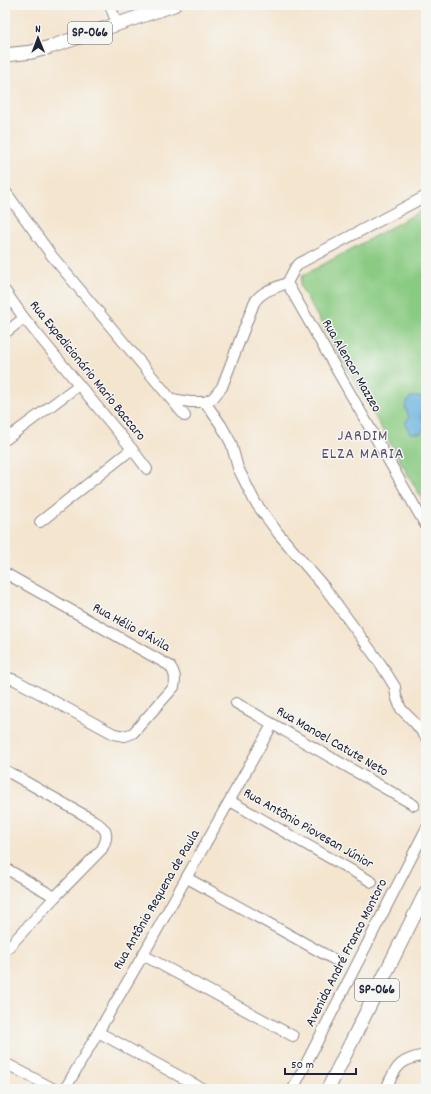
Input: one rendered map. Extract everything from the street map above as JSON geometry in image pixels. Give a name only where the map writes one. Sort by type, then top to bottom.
[{"type":"main road","name":"SP-066","points":[[5,55],[32,52],[50,47],[174,5]]},
{"type":"main road","name":"SP-066","points":[[328,1089],[426,892]]},
{"type":"street","points":[[110,5],[117,24]]},
{"type":"street","points":[[5,191],[52,256],[185,416]]},
{"type":"street","points":[[172,399],[190,402],[205,402],[213,398],[218,393],[222,387],[257,298],[263,293],[287,283],[295,268],[300,263],[426,196]]},
{"type":"street","name":"Rua Alencar Mazzeo","points":[[287,283],[426,526]]},
{"type":"street","name":"Rua Expedicionário Mario Baccaro","points":[[5,291],[24,318],[147,469]]},
{"type":"street","points":[[5,333],[24,318]]},
{"type":"street","points":[[5,440],[79,385]]},
{"type":"street","points":[[205,402],[231,443],[238,468],[255,502],[278,533],[325,588],[339,607],[392,681],[401,708],[426,737]]},
{"type":"street","points":[[40,522],[132,449]]},
{"type":"street","name":"Rua Hélio d'Ávila","points":[[5,573],[170,666],[174,671],[176,679],[174,687],[139,727],[133,733],[125,736],[114,734],[15,680],[5,677]]},
{"type":"street","name":"Rua Manoel Catute Neto","points":[[236,703],[414,805]]},
{"type":"street","name":"Rua Antônio Requena de Paula","points":[[68,1088],[98,1032],[187,878],[272,725]]},
{"type":"street","points":[[5,770],[93,820],[102,826],[107,833],[106,841],[102,849],[5,951]]},
{"type":"street","name":"Rua Antônio Piovesan Júnior","points":[[230,801],[372,882]]},
{"type":"street","name":"Avenida André Franco Montoro","points":[[293,1089],[426,829]]},
{"type":"street","points":[[5,868],[55,897]]},
{"type":"street","points":[[187,878],[335,960]]},
{"type":"street","points":[[143,955],[293,1036]]},
{"type":"street","points":[[98,1032],[203,1089]]},
{"type":"street","points":[[386,1089],[399,1065],[412,1057],[426,1055]]},
{"type":"street","points":[[5,1063],[54,1089]]},
{"type":"green space","points":[[426,208],[426,506],[300,286],[302,276]]},
{"type":"water","points":[[410,397],[421,397],[426,406],[421,418],[426,425],[421,433],[410,433],[405,424],[409,417],[405,407]]},
{"type":"district","name":"JARDIM ELZA MARIA","points":[[363,445]]}]
